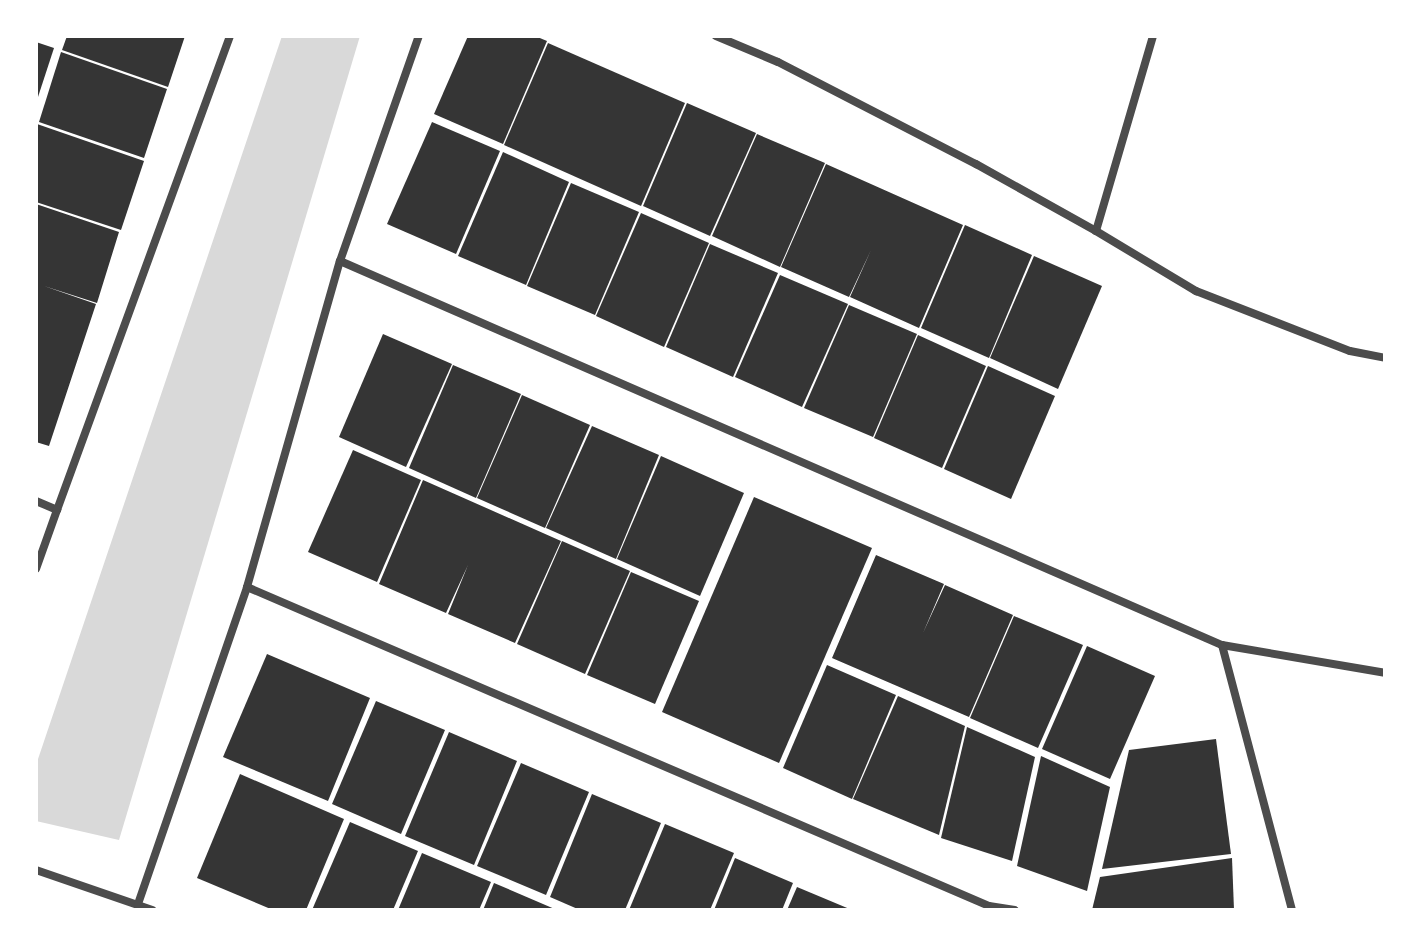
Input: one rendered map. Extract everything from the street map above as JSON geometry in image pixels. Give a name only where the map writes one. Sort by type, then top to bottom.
[{"type":"street","points":[[36,569],[230,36]]},
{"type":"street","points":[[138,904],[247,587],[340,261],[419,36]]},
{"type":"street","points":[[716,36],[920,134],[1096,231],[1196,291],[1350,351],[1385,358]]},
{"type":"street","points":[[1096,231],[1153,36]]},
{"type":"street","points":[[340,261],[1222,645],[1385,673]]},
{"type":"street","points":[[36,501],[57,510]]},
{"type":"street","points":[[247,587],[989,906],[1015,910]]},
{"type":"street","points":[[1222,645],[1292,910]]},
{"type":"street","points":[[36,870],[152,910]]},
{"type":"shaded area","points":[[282,36],[360,36],[119,840],[36,821],[36,765]]},
{"type":"building","points":[[67,36],[185,36],[168,87],[62,50]]},
{"type":"building","points":[[468,36],[535,36],[547,41],[503,144],[434,114]]},
{"type":"building","points":[[36,42],[54,48],[37,100],[36,100]]},
{"type":"building","points":[[548,43],[685,103],[641,206],[504,145]]},
{"type":"building","points":[[61,52],[167,89],[144,158],[39,122]]},
{"type":"building","points":[[687,103],[756,133],[710,236],[643,206]]},
{"type":"building","points":[[432,122],[500,151],[456,254],[387,224]]},
{"type":"building","points":[[37,124],[144,161],[121,230],[36,202]]},
{"type":"building","points":[[757,134],[825,163],[780,267],[712,236]]},
{"type":"building","points":[[503,152],[569,182],[526,285],[458,256]]},
{"type":"building","points":[[826,164],[963,225],[919,328],[850,297],[871,250],[849,297],[781,267]]},
{"type":"building","points":[[571,183],[639,212],[595,315],[527,286]]},
{"type":"building","points":[[36,204],[119,232],[97,303],[44,286],[96,304],[49,446],[36,442]]},
{"type":"building","points":[[641,213],[709,243],[664,347],[596,316]]},
{"type":"building","points":[[965,225],[1032,255],[989,358],[921,328]]},
{"type":"building","points":[[710,244],[778,273],[733,377],[666,347]]},
{"type":"building","points":[[1034,256],[1102,286],[1058,389],[990,358]]},
{"type":"building","points":[[780,275],[848,304],[802,407],[735,377]]},
{"type":"building","points":[[849,305],[917,334],[873,437],[804,408]]},
{"type":"building","points":[[383,334],[452,364],[406,467],[339,437]]},
{"type":"building","points":[[918,335],[986,366],[942,468],[874,438]]},
{"type":"building","points":[[453,365],[521,394],[476,498],[409,468]]},
{"type":"building","points":[[988,366],[1055,396],[1011,499],[944,469]]},
{"type":"building","points":[[522,395],[590,425],[545,528],[477,498]]},
{"type":"building","points":[[592,426],[659,455],[616,559],[546,528]]},
{"type":"building","points":[[353,450],[421,480],[377,582],[308,552]]},
{"type":"building","points":[[661,456],[744,493],[700,596],[617,559]]},
{"type":"building","points":[[423,480],[561,541],[515,643],[448,614],[468,565],[446,613],[379,584]]},
{"type":"building","points":[[754,497],[872,548],[779,763],[662,712]]},
{"type":"building","points":[[562,541],[630,571],[585,674],[517,644]]},
{"type":"building","points":[[876,555],[944,584],[923,633],[945,585],[1013,615],[969,717],[832,658]]},
{"type":"building","points":[[631,572],[699,601],[655,704],[587,675]]},
{"type":"building","points":[[1014,616],[1083,645],[1038,748],[970,718]]},
{"type":"building","points":[[1087,646],[1155,676],[1110,779],[1042,749]]},
{"type":"building","points":[[267,654],[370,698],[328,801],[223,757]]},
{"type":"building","points":[[827,665],[896,695],[852,799],[783,768]]},
{"type":"building","points":[[898,696],[965,726],[939,835],[853,799]]},
{"type":"building","points":[[376,701],[445,730],[401,834],[332,804]]},
{"type":"building","points":[[967,727],[1035,757],[1012,861],[941,838]]},
{"type":"building","points":[[449,732],[517,761],[474,865],[405,836]]},
{"type":"building","points":[[1216,739],[1231,854],[1102,869],[1129,750]]},
{"type":"building","points":[[1041,756],[1110,787],[1087,891],[1017,866]]},
{"type":"building","points":[[521,763],[589,792],[546,895],[477,866]]},
{"type":"building","points":[[240,774],[344,819],[306,910],[273,910],[197,878]]},
{"type":"building","points":[[592,794],[661,823],[625,910],[580,910],[550,897]]},
{"type":"building","points":[[350,822],[418,851],[393,910],[312,910]]},
{"type":"building","points":[[665,824],[734,853],[710,910],[629,910]]},
{"type":"building","points":[[422,853],[491,882],[479,910],[398,910]]},
{"type":"building","points":[[735,858],[793,883],[782,910],[714,910]]},
{"type":"building","points":[[1232,858],[1234,910],[1092,910],[1100,877]]},
{"type":"building","points":[[494,883],[557,910],[483,910]]},
{"type":"building","points":[[797,887],[852,910],[787,910]]}]
